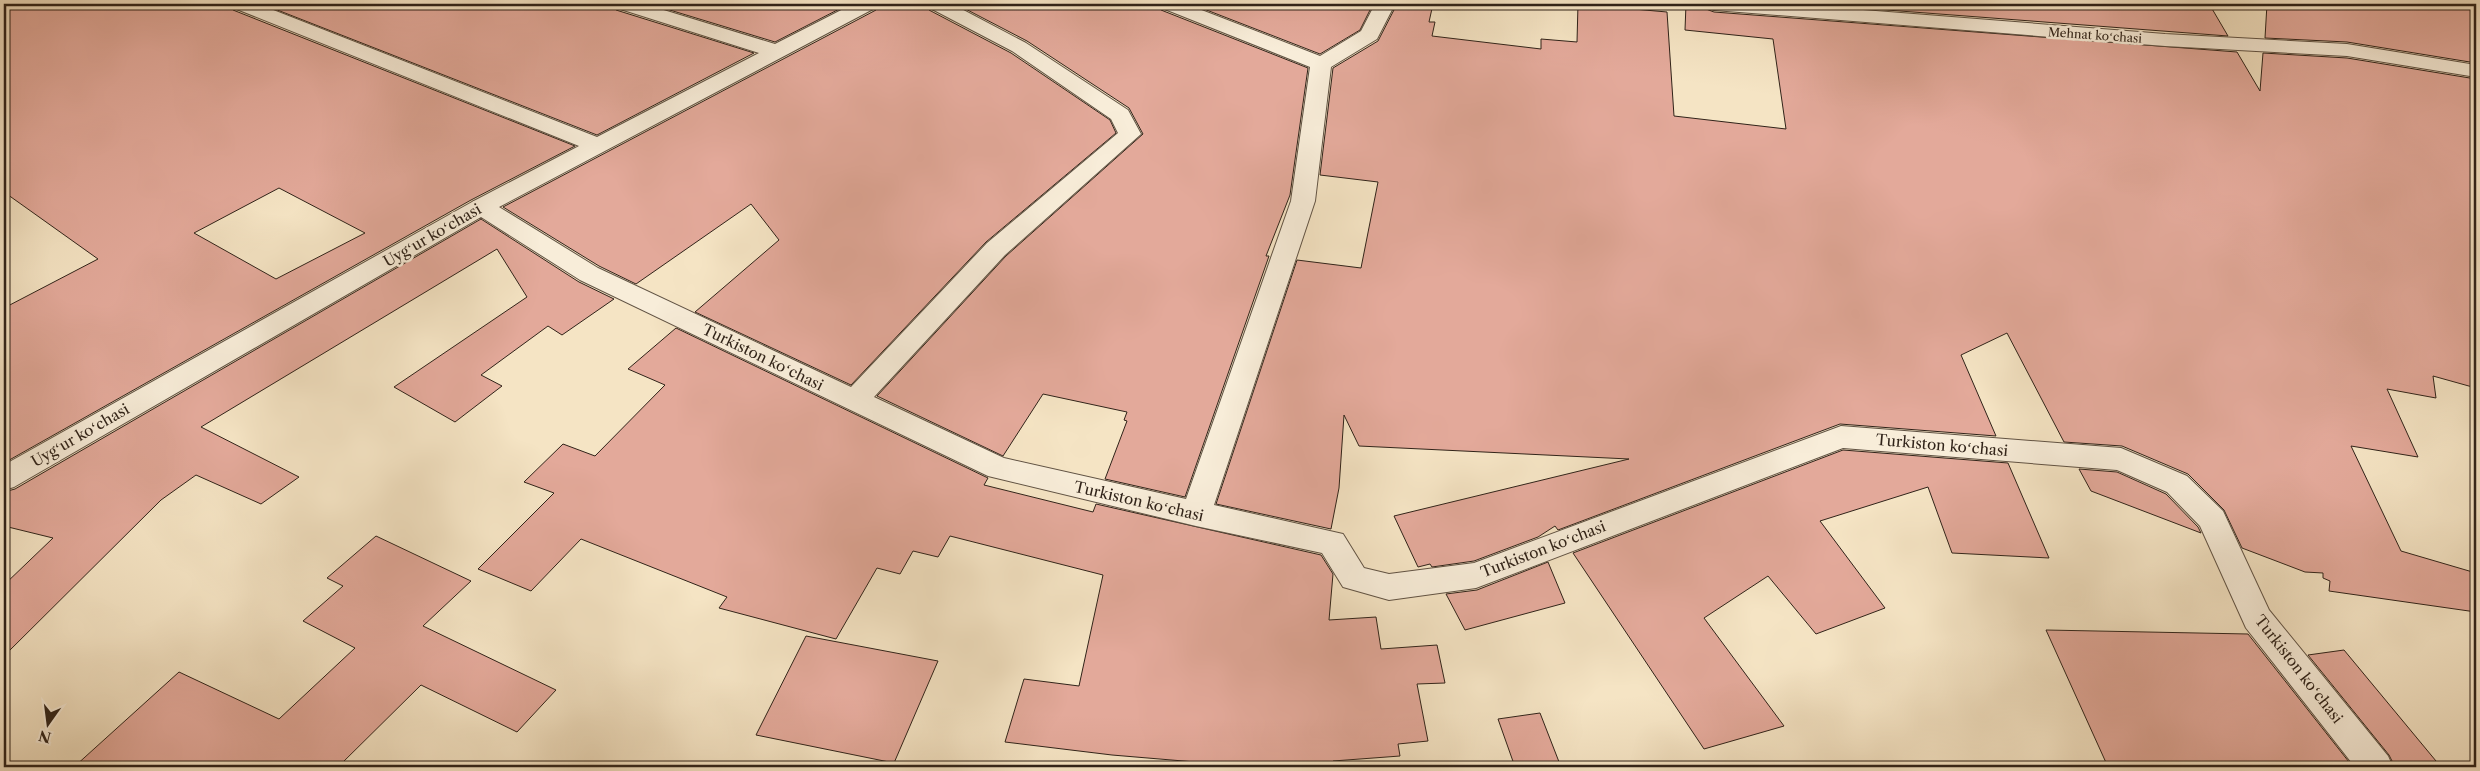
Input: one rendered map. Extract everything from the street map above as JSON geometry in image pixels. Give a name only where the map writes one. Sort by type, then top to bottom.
[{"type":"street","points":[[241,4],[596,145]]},
{"type":"street","points":[[624,4],[775,51]]},
{"type":"street","name":"Uygʻur koʻchasi","points":[[4,479],[481,207],[775,51],[868,4]]},
{"type":"street","points":[[854,401],[996,249],[1130,134],[1120,115],[1019,47],[937,4]]},
{"type":"street","points":[[1169,4],[1321,64]]},
{"type":"street","points":[[1321,64],[1370,35],[1385,4]]},
{"type":"street","name":"Mehnat koʻchasi","points":[[1714,4],[2165,40],[2347,50],[2476,71]]},
{"type":"street","points":[[1196,514],[1303,201],[1321,64]]},
{"type":"street","name":"Turkiston koʻchasi","points":[[481,207],[589,274],[998,468],[1196,514],[1332,543],[1354,578],[1389,588],[1476,575],[1841,436],[2121,459],[2178,484],[2212,519],[2257,619],[2376,767]]},
{"type":"building","points":[[4,4],[229,4],[233,10],[575,146],[471,200],[4,463],[4,308],[98,259],[4,192]],"holes":[[[279,188],[365,233],[276,279],[194,233]]]},
{"type":"building","points":[[262,4],[612,4],[616,10],[754,53],[597,135]]},
{"type":"building","points":[[650,4],[849,4],[775,42]]},
{"type":"building","points":[[880,4],[925,4],[929,10],[1011,53],[1110,120],[1116,133],[986,242],[851,385],[695,312],[779,240],[751,204],[636,284],[599,266],[503,207],[876,10]]},
{"type":"building","points":[[956,4],[1157,4],[1161,10],[1308,68],[1290,195],[1266,256],[1269,256],[1185,497],[1105,479],[1127,421],[1124,420],[1127,412],[1043,394],[1003,456],[877,396],[1006,256],[1143,134],[1129,108],[1027,41]]},
{"type":"building","points":[[1191,4],[1373,4],[1360,30],[1320,54]]},
{"type":"building","points":[[1397,4],[1433,4],[1429,22],[1435,22],[1432,36],[1541,49],[1541,39],[1577,42],[1578,4],[1667,12],[1674,116],[1786,129],[1773,39],[1685,30],[1686,4],[1702,4],[1706,9],[1714,12],[2237,52],[2260,91],[2263,53],[2347,58],[2476,79],[2476,388],[2433,376],[2436,398],[2387,389],[2418,457],[2351,446],[2401,551],[2476,573],[2476,612],[2329,591],[2330,581],[2323,578],[2323,573],[2305,572],[2242,548],[2224,510],[2188,474],[2122,446],[2064,442],[2007,333],[1961,355],[1996,436],[1840,424],[1558,530],[1555,526],[1538,537],[1474,561],[1432,567],[1430,564],[1418,567],[1394,516],[1629,459],[1359,446],[1344,415],[1339,488],[1331,529],[1216,504],[1297,260],[1361,268],[1378,182],[1320,175],[1333,68],[1378,41]]},
{"type":"building","points":[[1808,4],[2171,4],[2211,7],[2228,36]]},
{"type":"building","points":[[2267,4],[2476,4],[2476,63],[2347,42],[2265,38]]},
{"type":"building","points":[[481,219],[579,282],[614,299],[562,335],[548,326],[481,375],[502,386],[455,422],[394,387],[527,297],[497,249],[201,427],[299,477],[261,504],[196,475],[161,500],[4,656],[4,585],[53,538],[4,526],[4,492],[15,489]]},
{"type":"building","points":[[676,328],[988,478],[984,485],[1093,512],[1096,504],[1321,555],[1333,574],[1329,620],[1376,617],[1381,649],[1437,645],[1445,683],[1417,684],[1428,741],[1398,744],[1400,756],[1333,761],[1333,767],[1231,767],[1231,765],[1112,755],[1005,742],[1024,679],[1079,686],[1103,575],[950,536],[938,557],[913,551],[900,574],[877,568],[836,639],[719,608],[727,597],[581,539],[531,591],[478,569],[554,493],[524,482],[563,444],[595,456],[665,385],[628,369]]},
{"type":"building","points":[[1843,450],[2008,463],[2049,558],[1952,553],[1928,487],[1820,521],[1885,608],[1816,634],[1768,576],[1704,618],[1784,726],[1704,749],[1573,553]]},
{"type":"building","points":[[2079,469],[2117,472],[2166,494],[2198,527],[2201,533],[2091,491]]},
{"type":"building","points":[[376,536],[471,581],[423,626],[556,690],[517,732],[421,685],[338,767],[74,767],[179,672],[279,719],[355,648],[303,621],[343,586],[327,578]]},
{"type":"building","points":[[1548,562],[1565,603],[1465,630],[1446,594],[1477,590]]},
{"type":"building","points":[[2046,630],[2248,634],[2353,767],[2108,767]]},
{"type":"building","points":[[806,636],[938,661],[894,763],[756,735]]},
{"type":"building","points":[[2344,650],[2441,767],[2395,767],[2389,755],[2308,655]]},
{"type":"building","points":[[1540,713],[1561,767],[1515,767],[1498,719]]}]
